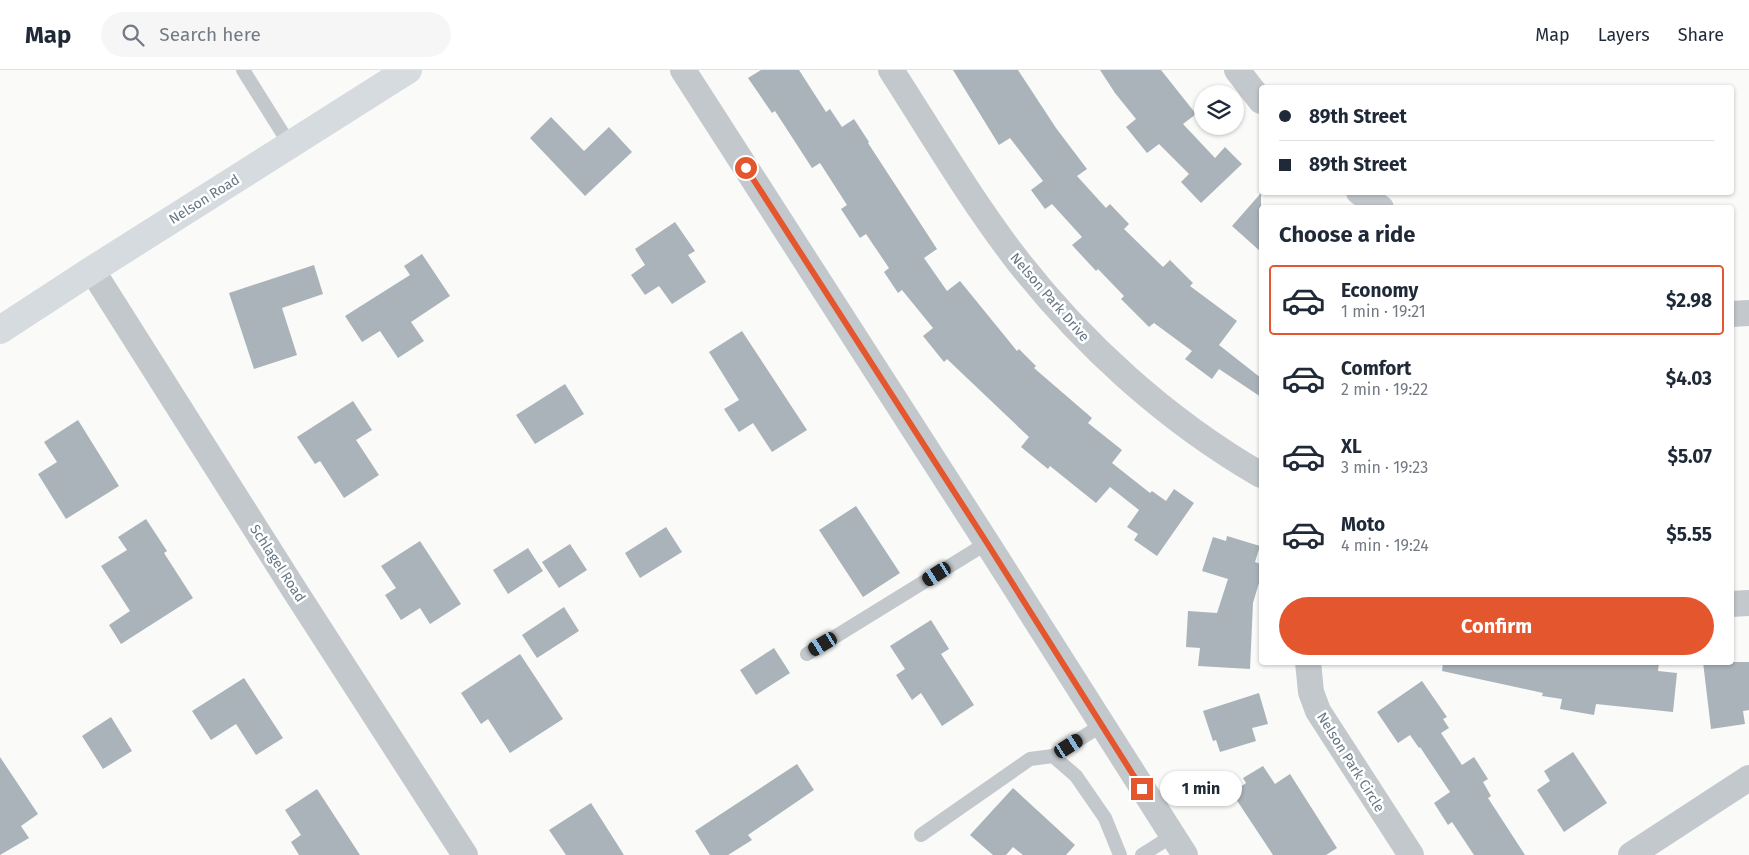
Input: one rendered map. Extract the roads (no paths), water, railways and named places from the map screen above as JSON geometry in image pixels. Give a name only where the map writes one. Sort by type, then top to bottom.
[{"type":"main road","name":"Nelson Road","points":[[0,330],[408,70]]},
{"type":"street","points":[[683,70],[987,543],[1178,846]]},
{"type":"street","name":"Nelson Park Drive","points":[[891,70],[965,186],[1034,282],[1063,315],[1105,357],[1174,416],[1259,474]]},
{"type":"street","points":[[1236,70],[1259,99]]},
{"type":"street","points":[[1363,195],[1377,205]]},
{"type":"street","name":"Schlagel Road","points":[[92,270],[465,855]]},
{"type":"street","points":[[1734,314],[1749,313]]},
{"type":"street","points":[[1734,604],[1749,603]]},
{"type":"street","name":"Nelson Park Circle","points":[[1308,665],[1311,692],[1318,711],[1411,855]]},
{"type":"street","points":[[1631,855],[1749,778]]},
{"type":"lane","points":[[243,70],[290,144]]},
{"type":"lane","points":[[807,654],[987,543]]},
{"type":"lane","points":[[921,835],[1030,759],[1053,756],[1102,725]]},
{"type":"lane","points":[[1053,756],[1076,776],[1105,818],[1120,855]]},
{"type":"lane","points":[[1142,855],[1178,846]]}]
